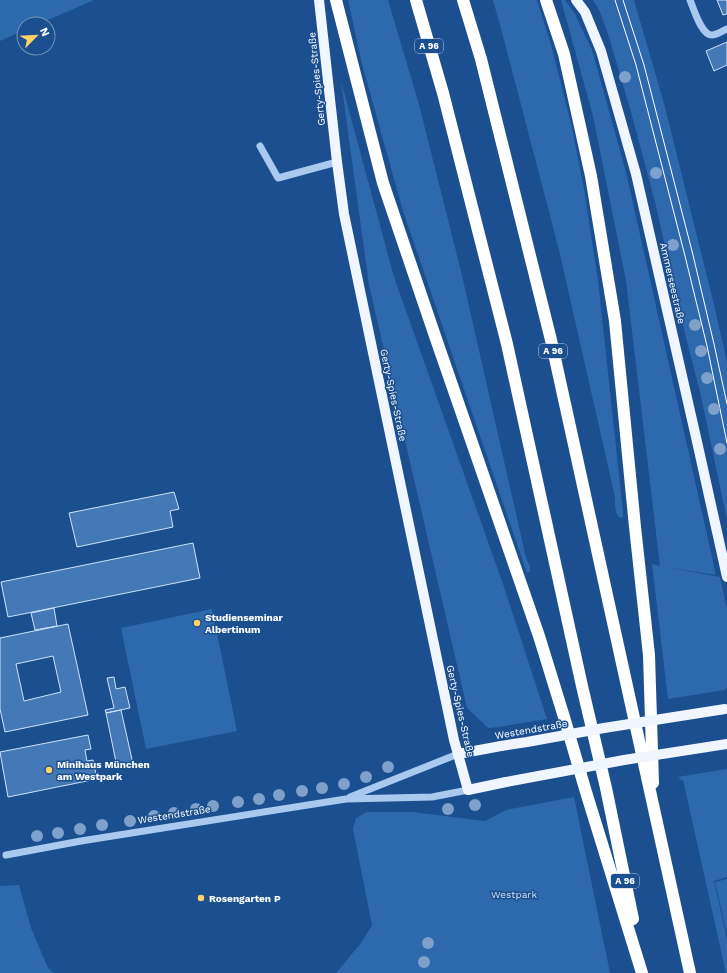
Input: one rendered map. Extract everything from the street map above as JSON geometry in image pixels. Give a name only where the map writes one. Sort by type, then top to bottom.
[{"type":"highway","points":[[336,0],[383,184],[434,336],[539,636],[643,973]]},
{"type":"highway","name":"A 96","points":[[416,0],[443,93],[507,344],[582,686],[606,788],[643,973]]},
{"type":"highway","name":"A 96","points":[[463,0],[481,59],[551,340],[690,973]]},
{"type":"highway","points":[[546,0],[564,54],[591,176],[615,321],[635,527],[650,656],[654,811]]},
{"type":"main road","name":"Gerty-Spies-Straße","points":[[319,0],[344,214],[454,740],[468,790]]},
{"type":"main road","name":"Ammerseestraße","points":[[576,0],[585,12],[601,51],[636,174],[727,577]]},
{"type":"main road","name":"Westendstraße","points":[[458,754],[604,728],[726,709]]},
{"type":"main road","name":"Westendstraße","points":[[468,790],[624,760],[727,744]]},
{"type":"lane","points":[[690,0],[705,32],[710,35],[727,29]]},
{"type":"lane","points":[[260,146],[278,178],[337,162]]},
{"type":"lane","name":"Westendstraße","points":[[346,798],[458,754]]},
{"type":"lane","name":"Westendstraße","points":[[6,855],[81,841],[346,798],[432,797],[468,790]]},
{"type":"green space","points":[[0,0],[94,0],[56,17],[16,16],[16,34],[0,41]]},
{"type":"green space","points":[[348,0],[388,0],[418,101],[461,271],[526,558],[530,566],[530,571],[527,573],[403,211],[362,64]]},
{"type":"green space","points":[[493,0],[537,0],[552,48],[572,128],[584,189],[598,280],[623,512],[623,517],[620,518],[616,511],[615,497],[559,250]]},
{"type":"green space","points":[[561,0],[565,0],[574,12],[592,50],[626,172],[716,575],[665,567],[720,577],[727,609],[727,687],[725,690],[668,699],[652,564],[660,566],[626,281],[593,116]]},
{"type":"green space","points":[[593,0],[634,0],[665,107],[727,362],[727,520],[701,396],[684,330],[655,202],[609,37],[600,12]]},
{"type":"green space","points":[[341,81],[394,277],[503,584],[547,719],[488,728],[467,708],[369,285]]},
{"type":"green space","points":[[212,609],[237,731],[146,749],[121,628]]},
{"type":"green space","points":[[727,769],[727,877],[714,881],[727,939],[726,973],[683,780],[678,777]]},
{"type":"green space","name":"Westpark","points":[[574,797],[610,973],[336,973],[361,943],[372,925],[353,829],[356,818],[367,812],[412,812],[485,821],[506,810]]},
{"type":"green space","points":[[727,879],[727,934],[715,882]]},
{"type":"green space","points":[[19,885],[31,928],[48,968],[54,973],[0,973],[0,886]]},
{"type":"building","points":[[717,0],[727,0],[727,14],[723,15]]},
{"type":"building","points":[[727,42],[727,65],[714,71],[706,51]]},
{"type":"building","points":[[174,492],[179,509],[170,511],[173,527],[77,547],[69,513]]},
{"type":"building","points":[[193,543],[200,578],[8,617],[1,582]]},
{"type":"building","points":[[54,608],[57,626],[35,630],[31,613]]},
{"type":"building","points":[[68,624],[88,715],[5,732],[0,709],[0,638]],"holes":[[[53,656],[61,692],[24,701],[16,664]]]},
{"type":"building","points":[[114,677],[116,689],[125,687],[130,708],[106,713],[105,710],[114,708],[107,678]]},
{"type":"building","points":[[121,710],[133,764],[117,767],[106,713]]},
{"type":"building","name":"Minihaus München am Westpark","points":[[88,735],[91,749],[85,750],[87,761],[93,760],[97,779],[8,797],[0,752]]},
{"type":"tram line","points":[[615,0],[636,65],[685,256],[707,346],[727,443]]},
{"type":"tram line","points":[[623,0],[644,65],[693,255],[727,404]]},
{"type":"place","name":"Studienseminar Albertinum","points":[[197,623]]},
{"type":"place","name":"Minihaus München am Westpark","points":[[49,770]]},
{"type":"place","name":"Rosengarten P","points":[[201,898]]}]
